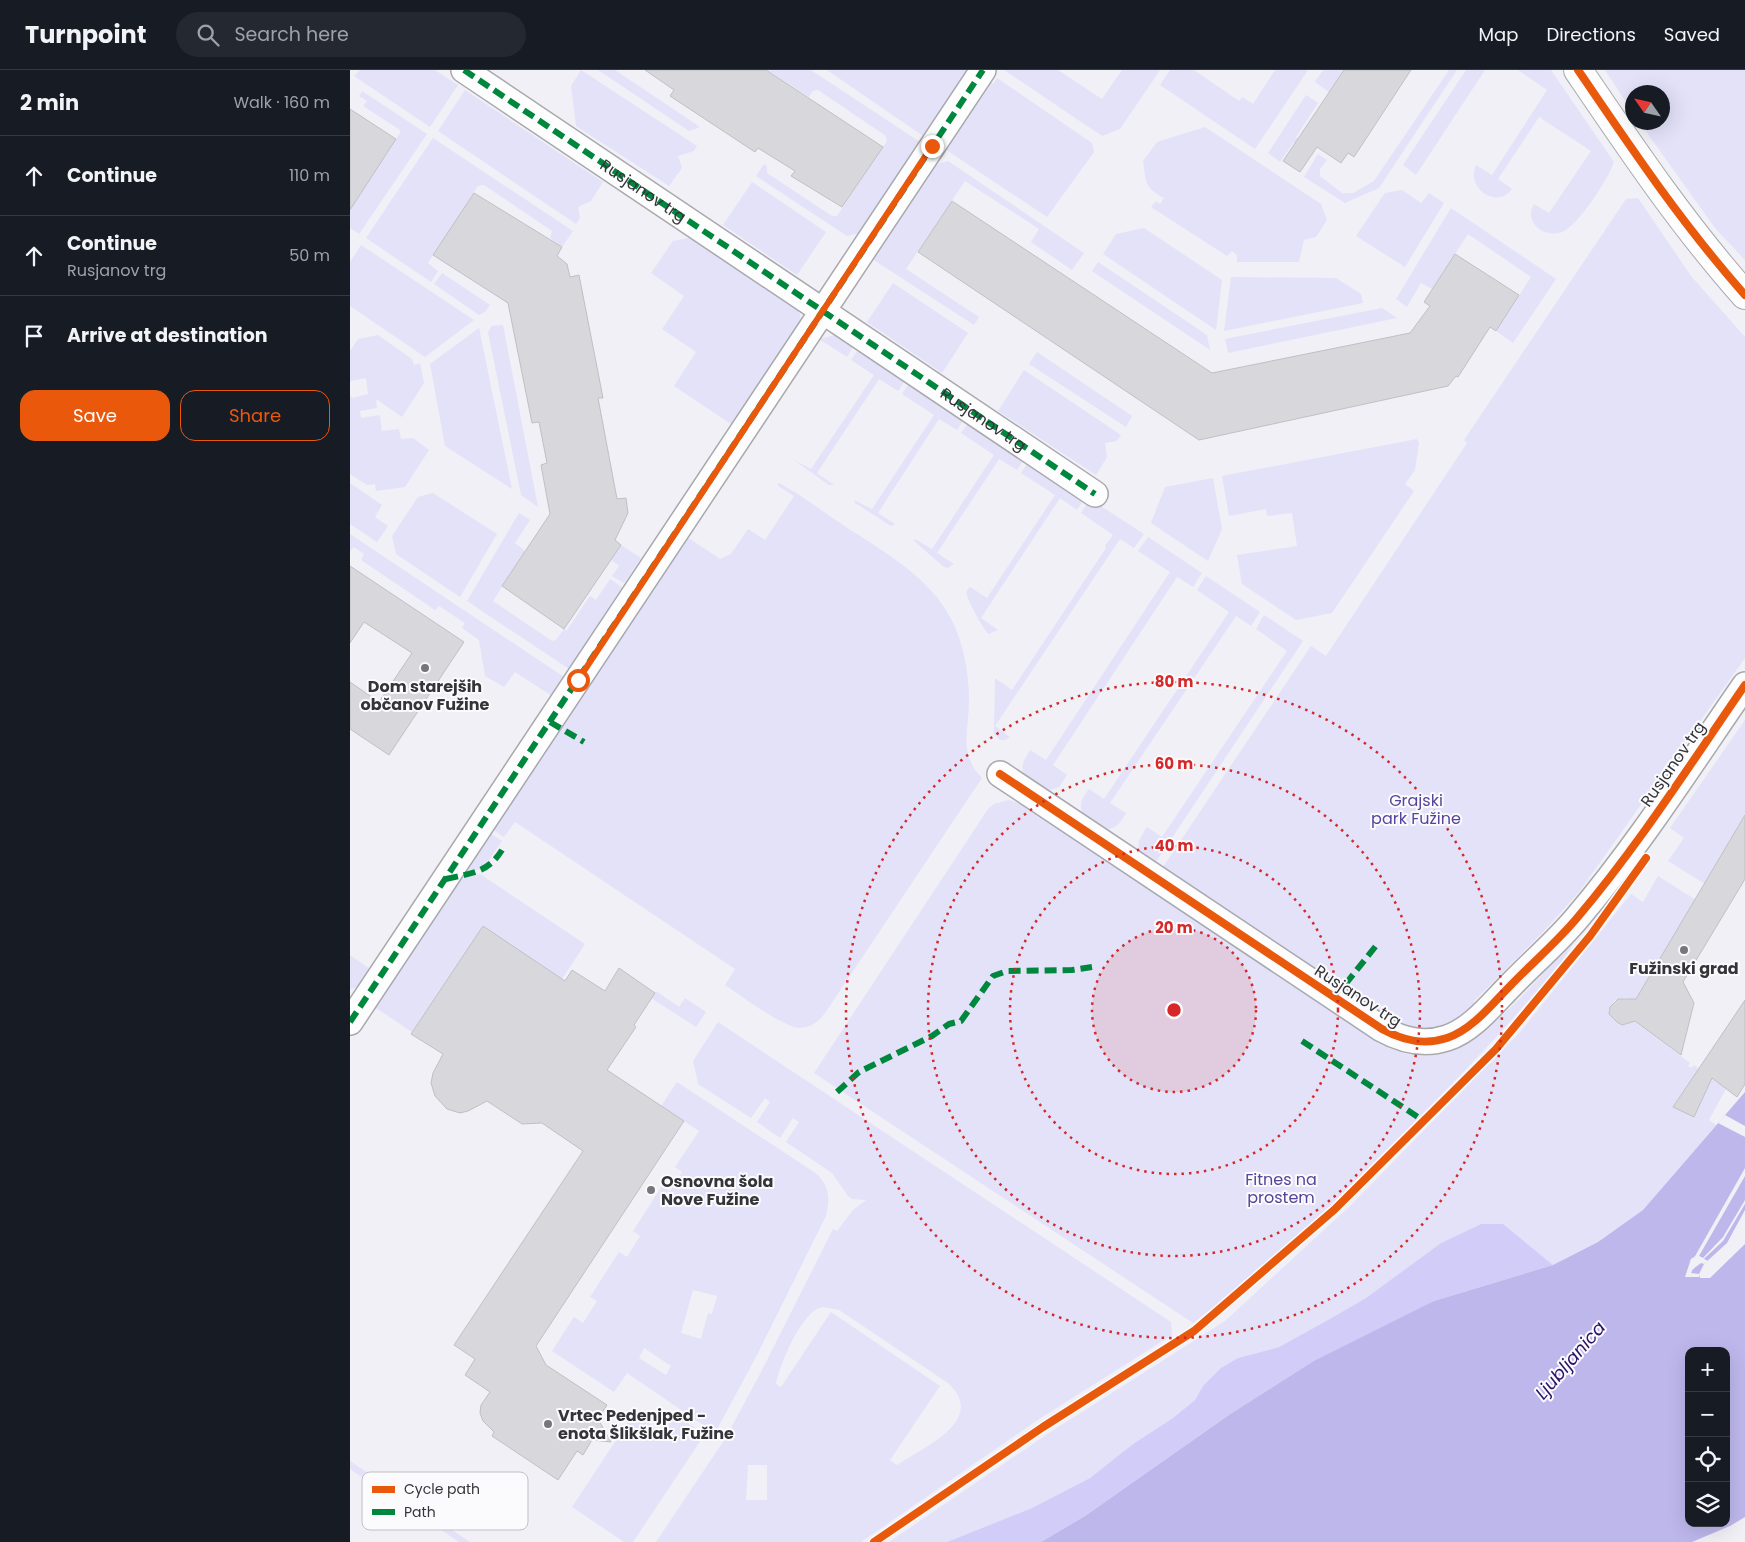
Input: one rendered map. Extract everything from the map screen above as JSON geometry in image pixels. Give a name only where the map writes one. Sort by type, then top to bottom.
[{"type":"street","name":"Rusjanov trg","points":[[464,70],[1095,494]]},
{"type":"street","points":[[350,1022],[983,70]]},
{"type":"street","points":[[1578,70],[1669,204],[1745,295]]},
{"type":"street","name":"Rusjanov trg","points":[[1000,774],[1382,1030],[1401,1039],[1423,1042],[1448,1038],[1464,1029],[1485,1011],[1576,919],[1630,850],[1745,684]]},
{"type":"green space","points":[[360,70],[435,70],[458,85],[430,127],[354,76]]},
{"type":"green space","points":[[581,70],[697,146],[694,151],[678,156],[682,168],[669,186],[576,126],[571,86]]},
{"type":"green space","points":[[598,70],[615,70],[700,127],[689,131]]},
{"type":"green space","points":[[767,70],[811,70],[926,146],[869,231],[847,236],[756,176],[764,164],[767,166],[767,173],[832,216],[837,216],[887,141],[886,136],[818,90],[813,91],[809,97]]},
{"type":"green space","points":[[827,70],[977,70],[929,140]]},
{"type":"green space","points":[[1004,70],[1058,70],[1102,99],[1122,70],[1160,70],[1120,129],[1102,136]]},
{"type":"green space","points":[[1170,70],[1194,70],[1239,101],[1242,97],[1253,104],[1275,70],[1308,70],[1255,149],[1160,85]]},
{"type":"green space","points":[[1323,70],[1344,70],[1329,92],[1315,82]]},
{"type":"green space","points":[[1449,70],[1457,70],[1379,188],[1345,203],[1304,177],[1318,154],[1327,160],[1320,169],[1320,176],[1342,193],[1353,193],[1374,181]]},
{"type":"green space","points":[[1466,70],[1485,70],[1416,175],[1403,165]]},
{"type":"green space","points":[[1518,70],[1551,70],[1614,162],[1592,201],[1576,221],[1569,228],[1555,234],[1542,231],[1533,223],[1531,211],[1534,204],[1549,213],[1591,151],[1539,117],[1498,179],[1512,189],[1506,195],[1491,197],[1484,194],[1475,181],[1476,165],[1492,175],[1547,90]]},
{"type":"green space","points":[[1605,70],[1745,70],[1745,260],[1715,228],[1645,130],[1670,130],[1670,85],[1625,85],[1625,100]]},
{"type":"green space","points":[[997,78],[1092,143],[1094,152],[1047,217],[942,147],[986,80],[993,84]]},
{"type":"green space","points":[[465,90],[603,182],[591,201],[578,207],[580,218],[576,224],[438,131]]},
{"type":"green space","points":[[362,91],[427,134],[359,234],[350,228],[350,208],[400,133],[400,130],[363,106],[367,101],[359,96]]},
{"type":"green space","points":[[1306,95],[1318,103],[1296,137],[1315,150],[1312,156],[1293,143],[1280,162],[1268,153]]},
{"type":"green space","points":[[1205,127],[1321,204],[1327,220],[1316,237],[1304,240],[1299,262],[1237,262],[1237,255],[1232,251],[1227,256],[1151,207],[1156,201],[1160,204],[1164,198],[1149,187],[1143,161],[1157,142]]},
{"type":"green space","points":[[433,138],[573,231],[562,247],[550,238],[552,231],[484,185],[478,186],[428,263],[438,271],[431,282],[366,238]]},
{"type":"green space","points":[[948,161],[1084,253],[1072,270],[1031,242],[1039,229],[965,181],[906,269],[979,317],[974,325],[869,257],[929,166]]},
{"type":"green space","points":[[752,182],[826,232],[797,275],[723,225]]},
{"type":"green space","points":[[1402,190],[1421,203],[1429,193],[1444,203],[1405,267],[1356,236],[1385,193]]},
{"type":"green space","name":"Grajski park Fužine","points":[[1638,198],[1691,276],[1745,337],[1745,658],[1579,892],[1544,931],[1474,1001],[1475,1003],[1455,1020],[1427,1031],[1401,1026],[1161,870],[1311,646],[1326,656],[1467,443],[1464,440],[1626,199]]},
{"type":"green space","points":[[1451,208],[1556,279],[1513,343],[1496,331],[1531,277],[1468,234],[1432,289],[1421,283],[1407,307],[1396,299]]},
{"type":"green space","points":[[1144,228],[1222,280],[1216,330],[1103,254],[1116,234]]},
{"type":"green space","points":[[698,236],[797,302],[803,330],[737,428],[674,386],[696,352],[662,329],[684,296],[651,273],[673,241]]},
{"type":"green space","points":[[361,245],[474,320],[425,357],[350,306],[350,262]]},
{"type":"green space","points":[[1098,262],[1207,335],[1210,350],[1092,271]]},
{"type":"green space","points":[[442,273],[490,305],[485,312],[479,315],[434,284]]},
{"type":"green space","points":[[1231,277],[1336,278],[1361,294],[1363,303],[1224,331]]},
{"type":"green space","points":[[893,283],[968,333],[942,373],[867,322]]},
{"type":"green space","points":[[1382,308],[1397,318],[1228,353],[1225,339]]},
{"type":"green space","points":[[503,325],[538,507],[521,495],[488,332],[492,326]]},
{"type":"green space","points":[[479,328],[512,489],[445,446],[430,364]]},
{"type":"green space","points":[[843,333],[856,342],[847,357],[819,339]]},
{"type":"green space","points":[[378,335],[412,359],[414,365],[420,363],[424,383],[402,417],[376,399],[377,408],[360,411],[361,418],[380,415],[382,431],[399,429],[401,439],[413,438],[429,450],[405,487],[376,491],[375,484],[367,485],[350,474],[350,396],[353,398],[368,394],[366,378],[350,381],[350,351],[358,339]]},
{"type":"green space","points":[[819,339],[691,532],[687,530]]},
{"type":"green space","points":[[861,345],[908,376],[898,391],[879,379],[817,473],[834,485],[829,485],[794,460],[811,469],[874,375],[851,360]]},
{"type":"green space","points":[[1037,352],[1132,416],[1126,427],[1029,364]]},
{"type":"green space","points":[[1024,370],[1121,435],[1117,441],[1105,443],[1107,457],[1096,475],[998,411]]},
{"type":"green space","points":[[911,380],[966,416],[957,430],[939,419],[878,513],[895,524],[891,526],[855,503],[854,500],[872,509],[934,415],[902,394]]},
{"type":"green space","points":[[971,419],[1026,456],[1017,470],[999,459],[937,553],[954,564],[948,568],[944,567],[914,541],[915,539],[932,549],[994,455],[961,433]]},
{"type":"green space","points":[[1417,439],[1419,443],[1415,470],[1405,484],[1414,491],[1332,613],[1296,620],[1242,584],[1237,555],[1297,546],[1292,513],[1267,516],[1266,509],[1229,516],[1222,476]]},
{"type":"green space","points":[[1030,459],[1086,496],[1077,510],[1060,498],[981,618],[998,630],[989,634],[973,609],[967,591],[970,587],[987,598],[1055,495],[1021,473]]},
{"type":"green space","points":[[1213,478],[1222,529],[1208,561],[1151,523],[1165,487]]},
{"type":"green space","points":[[350,483],[382,505],[375,517],[388,526],[377,542],[350,524]]},
{"type":"green space","points":[[779,483],[893,558],[924,583],[937,598],[948,614],[960,640],[967,674],[969,700],[967,751],[975,769],[982,778],[825,1013],[814,1024],[799,1028],[773,1017],[725,985],[735,969],[515,822],[504,837],[489,827],[684,535],[720,559],[731,554],[748,529],[765,540],[794,496],[777,485]]},
{"type":"green space","points":[[433,493],[497,534],[460,597],[396,554],[392,536],[418,497]]},
{"type":"green space","points":[[1090,499],[1144,534],[1134,548],[1120,539],[995,726],[1010,737],[1000,740],[994,734],[995,678],[1012,690],[1113,535],[1081,513]]},
{"type":"green space","points":[[519,513],[530,520],[515,543],[525,551],[493,601],[552,641],[556,640],[564,629],[567,630],[590,596],[596,600],[610,579],[622,587],[588,639],[594,644],[575,673],[467,601]]},
{"type":"green space","points":[[350,534],[570,681],[368,985],[350,989],[350,955],[373,971],[555,698],[515,672],[504,687],[485,676],[479,640],[462,628],[465,623],[439,606],[435,610],[361,560],[364,554],[354,547],[350,551]]},
{"type":"green space","points":[[1148,537],[1202,573],[1193,587],[1177,577],[1053,765],[1067,775],[1059,787],[1048,791],[1025,775],[1023,765],[1025,758],[1030,750],[1046,760],[1170,572],[1138,551]]},
{"type":"green space","points":[[621,545],[641,558],[624,583],[612,576],[619,566],[611,560]]},
{"type":"green space","points":[[1206,576],[1260,612],[1251,626],[1236,616],[1110,803],[1126,813],[1123,818],[1117,825],[1109,829],[1095,826],[1090,823],[1082,811],[1081,804],[1085,795],[1089,789],[1104,799],[1229,612],[1197,590]]},
{"type":"green space","points":[[1264,615],[1303,641],[1154,865],[1144,856],[1139,848],[1140,839],[1147,827],[1162,837],[1287,651],[1256,629]]},
{"type":"green space","points":[[1745,720],[1745,815],[1705,884],[1668,861],[1684,838],[1670,828]]},
{"type":"green space","name":"Fitnes na prostem","points":[[1009,800],[1020,804],[1379,1043],[1394,1050],[1416,1056],[1437,1055],[1452,1051],[1483,1032],[1534,984],[1576,939],[1554,970],[1504,1028],[1383,1154],[1291,1242],[1227,1297],[1193,1323],[814,1073],[988,809],[994,804]]},
{"type":"green space","points":[[487,831],[502,841],[483,869],[460,873]]},
{"type":"green space","points":[[480,874],[585,944],[562,979],[483,926],[412,1032],[376,1008],[371,1015],[369,1009],[455,880]]},
{"type":"green space","points":[[1658,876],[1696,900],[1634,1003],[1626,998],[1615,1000],[1610,1007],[1610,1015],[1621,1024],[1633,1020],[1690,1063],[1688,1066],[1691,1068],[1694,1065],[1726,1089],[1709,1120],[1716,1125],[1643,1210],[1598,1242],[1553,1265],[1503,1224],[1481,1224],[1441,1243],[1366,1298],[1328,1320],[1279,1347],[1238,1358],[1203,1386],[1195,1400],[1173,1418],[1133,1444],[1090,1478],[1032,1508],[947,1542],[889,1542],[1049,1433],[1225,1321],[1350,1206],[1521,1031],[1631,894],[1643,902]]},
{"type":"green space","points":[[656,991],[679,1007],[685,998],[706,1012],[696,1027],[651,998]]},
{"type":"green space","points":[[718,1022],[1171,1322],[1172,1335],[1039,1419],[861,1542],[656,1542],[725,1439],[833,1229],[837,1231],[853,1210],[866,1200],[852,1199],[832,1173],[786,1142],[799,1122],[793,1118],[780,1138],[757,1122],[770,1102],[765,1098],[751,1118],[698,1084],[693,1061]],"holes":[[[823,1307],[839,1310],[948,1383],[958,1396],[961,1409],[957,1420],[948,1431],[936,1441],[897,1465],[890,1460],[940,1386],[831,1312],[781,1387],[776,1384],[787,1352],[800,1327],[815,1310]],[[748,1465],[767,1465],[767,1500],[746,1500]]]},
{"type":"green space","points":[[677,1082],[817,1174],[827,1189],[828,1194],[826,1216],[757,1355],[715,1433],[627,1373],[614,1392],[552,1351],[574,1317],[583,1323],[597,1301],[590,1297],[619,1252],[627,1257],[640,1236],[633,1231],[662,1186],[670,1191],[682,1172],[675,1167],[699,1131],[661,1106]],"holes":[[[693,1290],[717,1296],[712,1314],[708,1313],[701,1339],[681,1333]],[[644,1348],[671,1366],[666,1375],[639,1358]]]},
{"type":"green space","points":[[634,1413],[663,1433],[675,1415],[705,1434],[633,1542],[624,1542],[572,1507]]},
{"type":"green space","points":[[350,1461],[366,1472],[362,1472],[362,1477],[350,1469]]},
{"type":"green space","points":[[441,1530],[452,1530],[470,1542],[459,1542]]},
{"type":"shaded area","points":[[1481,1224],[1503,1224],[1553,1265],[1434,1301],[1226,1417],[1085,1516],[1041,1542],[947,1542],[1032,1508],[1090,1478],[1133,1444],[1173,1418],[1195,1400],[1203,1386],[1221,1368],[1238,1358],[1279,1347],[1328,1320],[1366,1298],[1441,1243]]},
{"type":"water","name":"Ljubljanica","points":[[1745,1092],[1745,1200],[1723,1237],[1703,1258],[1697,1255],[1691,1259],[1689,1268],[1693,1269],[1723,1241],[1745,1204],[1745,1210],[1727,1243],[1704,1264],[1699,1274],[1700,1278],[1710,1278],[1745,1244],[1745,1517],[1730,1526],[1730,1347],[1685,1347],[1685,1527],[1728,1527],[1692,1542],[1041,1542],[1085,1516],[1226,1417],[1314,1361],[1434,1301],[1553,1265],[1598,1242],[1643,1210]]},
{"type":"pier","points":[[1725,1115],[1745,1126],[1745,1137],[1718,1123]]},
{"type":"pier","points":[[1745,1168],[1745,1176],[1699,1256],[1708,1261],[1704,1264],[1701,1263],[1693,1269],[1691,1273],[1699,1274],[1699,1277],[1685,1277],[1691,1259],[1694,1258]]},
{"type":"building","points":[[645,70],[766,70],[883,147],[842,207],[791,176],[795,171],[758,148],[755,152],[670,96],[674,90]]},
{"type":"building","points":[[1344,70],[1411,70],[1354,157],[1348,153],[1341,163],[1317,147],[1300,172],[1283,161]]},
{"type":"building","points":[[350,109],[396,139],[350,210]]},
{"type":"building","points":[[474,193],[562,247],[557,256],[567,264],[570,277],[579,275],[603,398],[598,398],[617,499],[626,498],[628,513],[615,540],[621,545],[564,629],[502,586],[550,514],[541,465],[547,463],[539,422],[532,423],[508,303],[433,255]]},
{"type":"building","points":[[952,201],[1212,373],[1410,333],[1430,306],[1424,302],[1455,254],[1519,295],[1496,331],[1490,327],[1458,377],[1456,376],[1448,386],[1199,440],[918,252]]},
{"type":"building","name":"Dom starejših občanov Fužine","points":[[350,566],[464,642],[389,755],[350,729],[350,682],[379,702],[412,653],[364,622],[350,643]]},
{"type":"building","name":"Fužinski grad","points":[[1745,815],[1745,879],[1683,982],[1694,1003],[1681,1055],[1635,1021],[1622,1025],[1617,1022],[1609,1014],[1610,1007],[1618,999],[1636,999]]},
{"type":"building","points":[[483,926],[565,981],[572,970],[605,991],[619,968],[655,993],[634,1025],[636,1027],[607,1070],[684,1121],[536,1346],[546,1365],[607,1405],[598,1419],[611,1442],[592,1440],[583,1455],[577,1451],[558,1480],[492,1436],[494,1432],[483,1421],[480,1413],[481,1405],[490,1392],[465,1375],[475,1359],[454,1345],[583,1151],[542,1123],[522,1124],[487,1101],[460,1113],[447,1109],[435,1096],[431,1083],[433,1073],[443,1054],[411,1034]]},
{"type":"building","points":[[1745,1000],[1745,1084],[1737,1097],[1712,1078],[1694,1117],[1673,1107]]},
{"type":"marked path","points":[[464,70],[1095,494]]},
{"type":"marked path","points":[[350,1022],[983,70]]},
{"type":"marked path","points":[[550,722],[584,742]]},
{"type":"marked path","points":[[446,879],[470,874],[484,868],[502,850]]},
{"type":"marked path","points":[[1332,996],[1348,981],[1379,942]]},
{"type":"marked path","points":[[837,1092],[859,1072],[932,1036],[949,1024],[961,1021],[993,976],[1007,971],[1072,970],[1092,967]]},
{"type":"marked path","points":[[1302,1041],[1424,1121]]},
{"type":"cycle path","points":[[1578,70],[1678,213],[1745,295]]},
{"type":"cycle path","points":[[1000,774],[1382,1029],[1405,1039],[1430,1042],[1447,1038],[1473,1023],[1569,927],[1622,862],[1745,685]]},
{"type":"cycle path","points":[[874,1542],[1043,1427],[1194,1331],[1334,1210],[1496,1049],[1590,936],[1646,858]]},
{"type":"place","name":"Dom starejših občanov Fužine","points":[[425,668]]},
{"type":"place","name":"Fužinski grad","points":[[1684,950]]},
{"type":"place","name":"Osnovna šola Nove Fužine","points":[[651,1190]]},
{"type":"place","name":"Vrtec Pedenjped - enota Šlikšlak, Fužine","points":[[548,1424]]},
{"type":"route","points":[[578,680],[932,146]]}]
